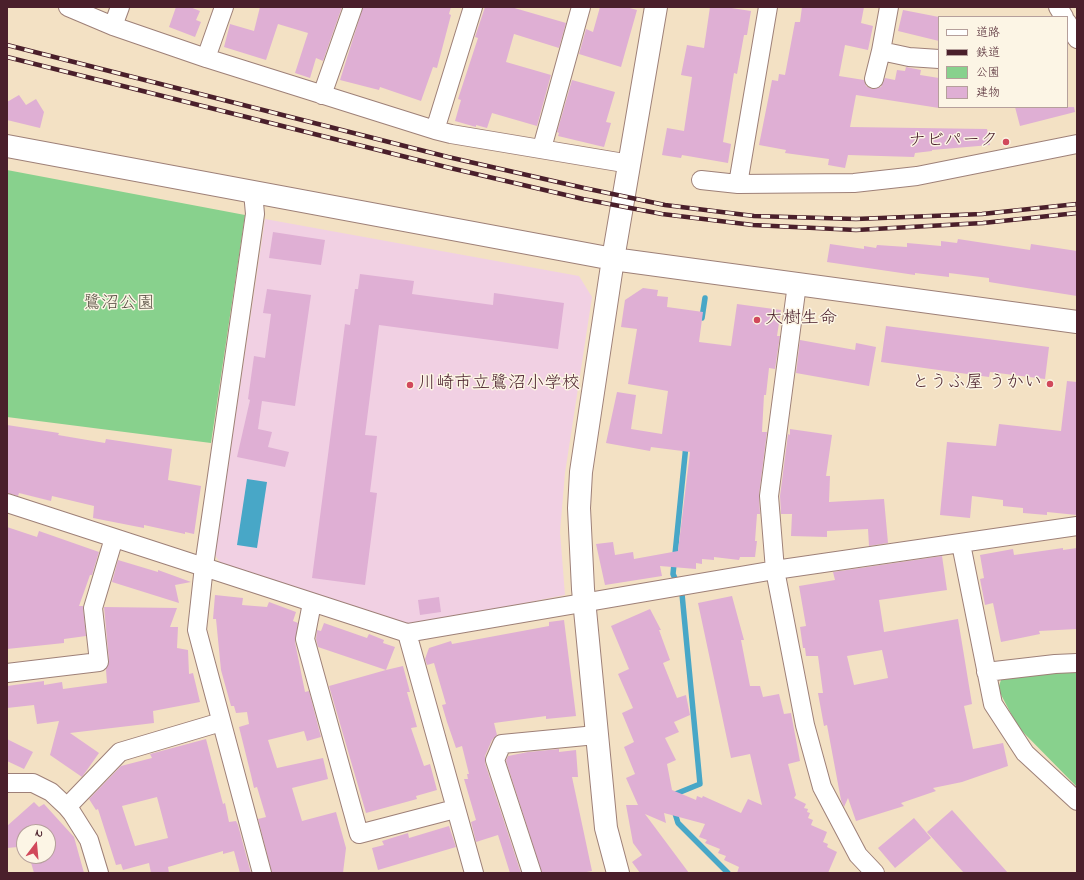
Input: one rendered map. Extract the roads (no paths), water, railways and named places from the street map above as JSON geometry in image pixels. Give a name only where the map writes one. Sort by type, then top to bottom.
[{"type":"street","points":[[68,7],[113,26],[206,58],[435,130],[630,164]]},
{"type":"street","points":[[113,26],[120,7]]},
{"type":"street","points":[[206,58],[224,7]]},
{"type":"street","points":[[322,95],[353,7]]},
{"type":"street","points":[[435,130],[473,7]]},
{"type":"street","points":[[542,148],[581,7]]},
{"type":"street","points":[[618,873],[606,828],[596,735],[579,545],[579,508],[581,472],[613,258],[656,7]]},
{"type":"street","points":[[738,184],[768,7]]},
{"type":"street","points":[[874,79],[889,7]]},
{"type":"street","points":[[1068,24],[1077,39]]},
{"type":"street","points":[[881,51],[909,57],[938,59]]},
{"type":"street","points":[[701,180],[738,184],[855,176],[918,176],[1077,144]]},
{"type":"street","points":[[7,146],[613,258],[1077,322]]},
{"type":"street","points":[[253,192],[255,214],[204,566],[197,630],[262,873]]},
{"type":"street","points":[[798,284],[769,496],[775,570],[805,725],[822,787],[858,855],[875,873]]},
{"type":"street","points":[[7,503],[407,633],[775,570],[1077,526]]},
{"type":"street","points":[[7,673],[99,662],[92,608],[114,538]]},
{"type":"street","points":[[961,544],[993,704],[1025,753],[1077,801]]},
{"type":"street","points":[[312,602],[305,639],[359,834],[455,809]]},
{"type":"street","points":[[407,633],[474,873]]},
{"type":"street","points":[[986,672],[1055,664],[1077,664]]},
{"type":"street","points":[[67,807],[120,752],[221,722]]},
{"type":"street","points":[[532,873],[495,760],[502,744],[596,735]]},
{"type":"street","points":[[7,783],[33,783],[51,792],[67,807],[89,840],[99,873]]},
{"type":"water","points":[[247,479],[267,482],[257,548],[237,545]]},
{"type":"waterway","points":[[702,318],[705,298]]},
{"type":"waterway","points":[[673,795],[700,784],[682,594],[673,574],[686,445]]},
{"type":"waterway","points":[[674,810],[678,823],[728,873]]},
{"type":"railway","points":[[7,45],[448,157],[665,205],[754,216],[856,219],[982,214],[1077,204]]},
{"type":"railway","points":[[7,57],[446,167],[583,199],[662,214],[753,225],[856,230],[983,223],[1077,213]]},
{"type":"place","name":"ナビパーク","points":[[1006,142]]},
{"type":"place","name":"大樹生命","points":[[757,320]]},
{"type":"place","name":"とうふ屋 うかい","points":[[1050,384]]},
{"type":"place","name":"川崎市立鷺沼小学校","points":[[410,385]]},
{"type":"park label","name":"鷺沼公園","points":[[119,305]]}]
